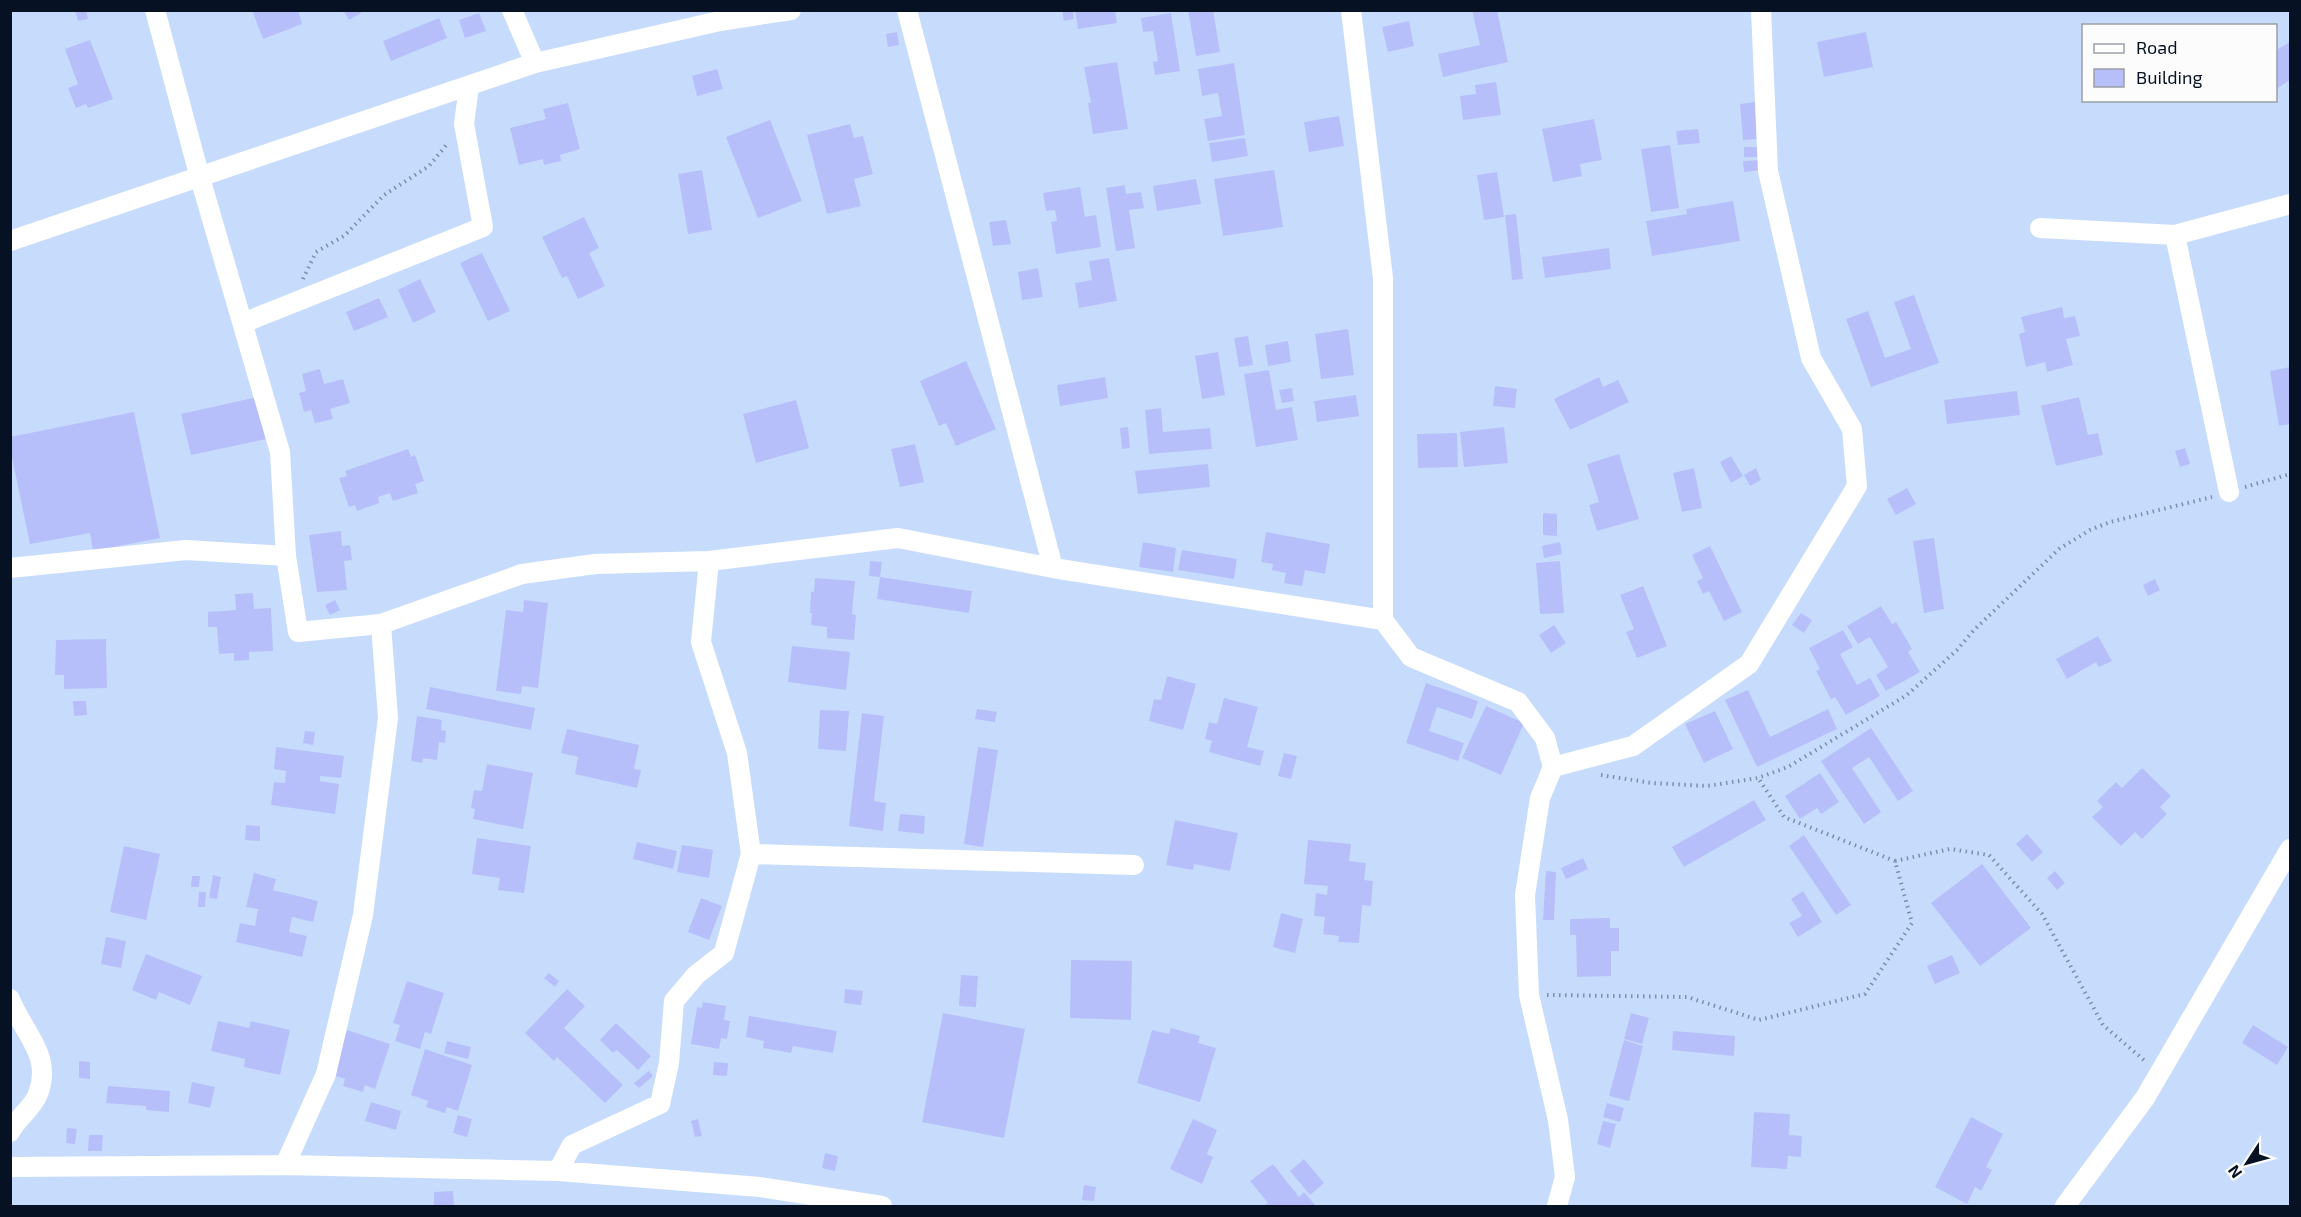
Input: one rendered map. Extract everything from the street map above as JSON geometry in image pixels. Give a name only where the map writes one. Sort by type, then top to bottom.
[{"type":"street","points":[[154,10],[200,178],[280,452],[286,556],[298,632],[381,624],[522,574],[595,564],[709,561],[898,538],[1053,568],[1383,620]]},
{"type":"street","points":[[512,10],[535,63]]},
{"type":"street","points":[[10,241],[535,63],[720,21],[791,10]]},
{"type":"street","points":[[907,10],[1053,568]]},
{"type":"street","points":[[1351,10],[1383,278],[1383,620],[1412,657],[1518,702],[1545,738],[1553,767],[1540,798],[1525,895],[1528,995],[1558,1120],[1565,1177],[1557,1206]]},
{"type":"street","points":[[1553,767],[1633,746],[1749,664],[1857,486],[1852,429],[1811,358],[1768,171],[1761,10]]},
{"type":"street","points":[[243,323],[483,227],[464,124],[469,86]]},
{"type":"street","points":[[2040,228],[2175,235],[2290,204]]},
{"type":"street","points":[[2175,235],[2229,492]]},
{"type":"street","points":[[10,568],[186,550],[286,556]]},
{"type":"street","points":[[558,1171],[572,1145],[660,1104],[669,1064],[674,1001],[696,975],[724,953],[751,854],[737,753],[701,642],[709,561]]},
{"type":"street","points":[[285,1166],[326,1074],[363,915],[388,718],[381,624]]},
{"type":"street","points":[[2066,1206],[2145,1098],[2290,849]]},
{"type":"street","points":[[751,854],[1134,865]]},
{"type":"street","points":[[10,999],[42,1058],[43,1075],[38,1096],[10,1132]]},
{"type":"street","points":[[10,1167],[285,1166],[558,1171],[760,1187],[882,1206]]},
{"type":"path","points":[[291,304],[316,252],[344,236],[384,195],[429,166],[464,124]]},
{"type":"path","points":[[1597,775],[1652,783],[1707,786],[1758,778],[1788,767],[1907,695],[1957,650],[1974,630],[2059,549],[2090,530],[2109,522],[2290,474]]},
{"type":"path","points":[[1758,778],[1784,817],[1895,861],[1950,849],[1989,855],[2042,914],[2103,1025],[2160,1073]]},
{"type":"path","points":[[1528,995],[1687,997],[1759,1020],[1865,994],[1912,923],[1895,861]]},
{"type":"building","points":[[75,10],[86,10],[88,19],[78,21]]},
{"type":"building","points":[[252,10],[298,10],[302,24],[263,39]]},
{"type":"building","points":[[343,10],[366,10],[349,20]]},
{"type":"building","points":[[1062,10],[1073,10],[1074,19],[1064,21]]},
{"type":"building","points":[[1075,10],[1115,10],[1117,23],[1078,29]]},
{"type":"building","points":[[1188,10],[1213,10],[1220,52],[1196,56]]},
{"type":"building","points":[[1472,10],[1497,10],[1508,62],[1443,77],[1438,54],[1480,45]]},
{"type":"building","points":[[479,13],[486,31],[465,38],[459,20]]},
{"type":"building","points":[[1171,13],[1180,71],[1155,75],[1153,62],[1158,61],[1153,31],[1143,32],[1141,18]]},
{"type":"building","points":[[439,18],[447,38],[391,61],[383,41]]},
{"type":"building","points":[[1409,21],[1414,46],[1388,52],[1382,27]]},
{"type":"building","points":[[897,32],[899,45],[888,47],[886,34]]},
{"type":"building","points":[[1866,32],[1873,67],[1824,77],[1817,42]]},
{"type":"building","points":[[90,40],[113,99],[88,108],[86,104],[76,108],[68,88],[78,84],[65,49]]},
{"type":"building","points":[[2290,42],[2290,80],[2277,88],[2277,49]]},
{"type":"building","points":[[1117,62],[1128,129],[1093,134],[1088,103],[1091,103],[1084,67]]},
{"type":"building","points":[[1234,63],[1245,135],[1208,141],[1204,119],[1222,116],[1218,93],[1202,96],[1198,69]]},
{"type":"building","points":[[717,69],[723,89],[697,96],[692,76]]},
{"type":"building","points":[[1496,82],[1501,115],[1463,120],[1460,96],[1476,94],[1475,85]]},
{"type":"building","points":[[1755,102],[1758,139],[1743,140],[1740,104]]},
{"type":"building","points":[[568,103],[580,149],[560,155],[561,161],[544,165],[543,159],[519,165],[510,128],[546,119],[543,109]]},
{"type":"building","points":[[1339,116],[1344,146],[1309,152],[1304,122]]},
{"type":"building","points":[[1594,119],[1602,160],[1580,164],[1582,176],[1553,182],[1542,129]]},
{"type":"building","points":[[770,120],[802,201],[758,218],[726,137]]},
{"type":"building","points":[[850,124],[854,138],[863,136],[873,174],[854,179],[861,206],[827,214],[807,135]]},
{"type":"building","points":[[1698,129],[1700,143],[1678,145],[1676,131]]},
{"type":"building","points":[[1245,138],[1248,156],[1212,162],[1209,143]]},
{"type":"building","points":[[1670,145],[1679,208],[1651,212],[1641,149]]},
{"type":"building","points":[[1744,147],[1761,147],[1761,157],[1744,157]]},
{"type":"building","points":[[1760,160],[1761,170],[1744,172],[1743,161]]},
{"type":"building","points":[[702,170],[712,230],[688,234],[678,174]]},
{"type":"building","points":[[1274,170],[1283,227],[1223,236],[1214,179]]},
{"type":"building","points":[[1497,172],[1504,217],[1484,220],[1477,175]]},
{"type":"building","points":[[1196,179],[1201,204],[1157,211],[1153,186]]},
{"type":"building","points":[[1125,185],[1126,194],[1141,192],[1144,208],[1129,210],[1135,248],[1116,251],[1106,188]]},
{"type":"building","points":[[1080,187],[1085,217],[1096,215],[1101,247],[1056,254],[1051,222],[1057,221],[1055,210],[1046,211],[1043,193]]},
{"type":"building","points":[[1733,201],[1740,241],[1652,256],[1646,221],[1687,214],[1686,209]]},
{"type":"building","points":[[1516,214],[1523,279],[1512,280],[1505,215]]},
{"type":"building","points":[[584,217],[599,248],[589,253],[605,286],[578,299],[567,276],[562,278],[542,237]]},
{"type":"building","points":[[1006,220],[1011,244],[993,246],[989,222]]},
{"type":"building","points":[[1609,248],[1611,269],[1545,278],[1542,257]]},
{"type":"building","points":[[482,253],[510,311],[488,321],[460,263]]},
{"type":"building","points":[[1109,258],[1117,301],[1079,308],[1075,283],[1092,280],[1089,261]]},
{"type":"building","points":[[1038,268],[1043,297],[1022,300],[1018,272]]},
{"type":"building","points":[[420,279],[436,312],[413,323],[398,290]]},
{"type":"building","points":[[1914,295],[1939,363],[1871,387],[1846,319],[1868,311],[1885,358],[1911,349],[1894,302]]},
{"type":"building","points":[[379,298],[388,317],[354,331],[346,312]]},
{"type":"building","points":[[2062,307],[2064,318],[2075,316],[2080,336],[2066,339],[2073,365],[2047,372],[2045,362],[2026,367],[2019,334],[2025,332],[2021,317]]},
{"type":"building","points":[[1348,329],[1354,375],[1321,379],[1315,334]]},
{"type":"building","points":[[1248,336],[1253,365],[1239,367],[1234,338]]},
{"type":"building","points":[[1288,341],[1291,362],[1268,366],[1265,345]]},
{"type":"building","points":[[1218,352],[1225,395],[1202,399],[1195,356]]},
{"type":"building","points":[[966,361],[996,429],[956,446],[946,423],[939,426],[920,381]]},
{"type":"building","points":[[2290,367],[2290,424],[2279,426],[2270,371]]},
{"type":"building","points":[[320,369],[324,384],[343,379],[350,403],[330,409],[333,419],[315,423],[311,410],[304,412],[299,393],[306,391],[302,374]]},
{"type":"building","points":[[1269,370],[1276,410],[1292,407],[1298,440],[1256,447],[1244,374]]},
{"type":"building","points":[[1105,377],[1108,398],[1060,406],[1057,385]]},
{"type":"building","points":[[1599,377],[1603,387],[1618,380],[1629,402],[1570,430],[1554,399]]},
{"type":"building","points":[[1495,386],[1517,389],[1515,408],[1493,406]]},
{"type":"building","points":[[1292,388],[1294,401],[1282,403],[1279,390]]},
{"type":"building","points":[[2017,391],[2020,415],[1947,424],[1944,400]]},
{"type":"building","points":[[1356,395],[1359,416],[1317,422],[1314,401]]},
{"type":"building","points":[[257,397],[266,439],[191,455],[181,414]]},
{"type":"building","points":[[2079,397],[2088,435],[2098,433],[2103,455],[2056,466],[2041,406]]},
{"type":"building","points":[[796,400],[809,448],[756,463],[743,414]]},
{"type":"building","points":[[1161,408],[1163,432],[1210,428],[1212,449],[1149,454],[1145,410]]},
{"type":"building","points":[[134,412],[160,538],[93,551],[90,533],[30,544],[10,448],[10,437]]},
{"type":"building","points":[[1128,427],[1130,448],[1122,449],[1120,428]]},
{"type":"building","points":[[1504,427],[1508,463],[1464,467],[1460,432]]},
{"type":"building","points":[[1457,433],[1458,467],[1418,468],[1417,434]]},
{"type":"building","points":[[915,444],[924,482],[900,487],[891,449]]},
{"type":"building","points":[[2185,448],[2190,464],[2180,467],[2175,451]]},
{"type":"building","points":[[408,449],[411,457],[415,455],[424,481],[415,484],[418,493],[393,501],[390,493],[378,497],[379,503],[357,511],[355,505],[349,507],[339,478],[347,476],[345,471]]},
{"type":"building","points":[[1619,454],[1639,519],[1597,531],[1589,505],[1599,502],[1587,464]]},
{"type":"building","points":[[1731,456],[1743,476],[1731,483],[1720,462]]},
{"type":"building","points":[[1208,464],[1210,487],[1138,494],[1135,471]]},
{"type":"building","points":[[1694,468],[1702,508],[1682,512],[1673,473]]},
{"type":"building","points":[[1756,468],[1761,480],[1750,486],[1744,475]]},
{"type":"building","points":[[1907,488],[1916,504],[1896,515],[1887,499]]},
{"type":"building","points":[[1543,513],[1557,514],[1557,536],[1543,535]]},
{"type":"building","points":[[341,531],[342,546],[350,545],[352,560],[344,561],[347,590],[317,592],[309,535]]},
{"type":"building","points":[[1266,532],[1330,544],[1325,574],[1305,570],[1302,586],[1284,583],[1286,573],[1272,570],[1273,564],[1261,562]]},
{"type":"building","points":[[1934,538],[1944,609],[1924,613],[1913,541]]},
{"type":"building","points":[[1143,542],[1176,548],[1173,572],[1139,567]]},
{"type":"building","points":[[1560,542],[1562,554],[1544,558],[1542,546]]},
{"type":"building","points":[[1710,546],[1742,612],[1724,621],[1709,591],[1703,594],[1697,581],[1703,578],[1692,555]]},
{"type":"building","points":[[1182,550],[1237,559],[1234,579],[1178,570]]},
{"type":"building","points":[[870,561],[882,562],[880,577],[869,576]]},
{"type":"building","points":[[1560,561],[1564,613],[1540,614],[1536,563]]},
{"type":"building","points":[[880,577],[972,591],[969,613],[877,599]]},
{"type":"building","points":[[815,578],[855,581],[852,614],[856,615],[854,640],[827,638],[827,627],[811,625],[811,592],[814,592]]},
{"type":"building","points":[[2155,579],[2160,590],[2148,596],[2143,585]]},
{"type":"building","points":[[1643,586],[1667,646],[1637,658],[1626,632],[1634,629],[1620,595]]},
{"type":"building","points":[[253,593],[254,609],[271,608],[273,651],[249,652],[249,660],[234,661],[234,653],[219,654],[217,627],[208,627],[208,612],[236,610],[235,594]]},
{"type":"building","points":[[335,600],[340,610],[330,615],[325,605]]},
{"type":"building","points":[[524,600],[548,603],[538,688],[522,686],[521,694],[496,691],[506,610],[523,612]]},
{"type":"building","points":[[1881,606],[1892,624],[1896,622],[1912,649],[1908,652],[1920,672],[1886,691],[1876,675],[1888,667],[1870,637],[1858,644],[1847,626]]},
{"type":"building","points":[[1801,613],[1812,620],[1804,633],[1792,625]]},
{"type":"building","points":[[1554,625],[1566,643],[1551,653],[1539,635]]},
{"type":"building","points":[[1843,630],[1853,647],[1840,654],[1857,685],[1870,678],[1880,696],[1846,715],[1835,697],[1831,699],[1816,671],[1820,669],[1809,648]]},
{"type":"building","points":[[2098,636],[2112,661],[2099,667],[2096,662],[2067,679],[2056,659]]},
{"type":"building","points":[[106,639],[107,688],[64,689],[64,675],[55,675],[56,640]]},
{"type":"building","points":[[792,646],[850,652],[846,690],[788,682]]},
{"type":"building","points":[[1167,676],[1196,684],[1183,730],[1149,721],[1154,699],[1161,700]]},
{"type":"building","points":[[1426,683],[1478,701],[1472,719],[1437,707],[1429,731],[1464,743],[1458,761],[1406,743]]},
{"type":"building","points":[[430,687],[535,708],[531,730],[426,709]]},
{"type":"building","points":[[1748,690],[1770,737],[1828,709],[1837,729],[1757,767],[1725,700]]},
{"type":"building","points":[[1224,698],[1258,707],[1247,747],[1264,751],[1260,766],[1209,752],[1212,741],[1205,739],[1209,722],[1217,724]]},
{"type":"building","points":[[73,701],[86,701],[87,715],[74,716]]},
{"type":"building","points":[[1486,706],[1524,723],[1501,775],[1462,758]]},
{"type":"building","points":[[977,709],[997,712],[995,722],[975,719]]},
{"type":"building","points":[[820,710],[849,711],[846,751],[818,749]]},
{"type":"building","points":[[1715,711],[1733,749],[1704,763],[1685,724]]},
{"type":"building","points":[[862,713],[884,716],[874,801],[886,803],[883,831],[849,826]]},
{"type":"building","points":[[417,716],[442,720],[441,730],[446,731],[445,743],[439,742],[437,760],[423,758],[422,763],[411,761]]},
{"type":"building","points":[[1871,728],[1913,791],[1898,801],[1869,757],[1852,768],[1881,812],[1864,824],[1821,761]]},
{"type":"building","points":[[567,729],[639,745],[634,769],[641,770],[637,788],[575,774],[578,757],[561,753]]},
{"type":"building","points":[[305,731],[315,732],[313,745],[303,743]]},
{"type":"building","points":[[276,747],[344,756],[341,778],[320,776],[320,781],[339,784],[335,814],[271,805],[274,782],[285,783],[286,771],[274,769]]},
{"type":"building","points":[[978,747],[998,750],[983,847],[964,844]]},
{"type":"building","points":[[1284,753],[1297,756],[1291,779],[1278,776]]},
{"type":"building","points":[[487,764],[533,773],[523,829],[473,819],[475,809],[471,808],[474,790],[482,791]]},
{"type":"building","points":[[2142,768],[2171,796],[2160,807],[2167,814],[2142,839],[2135,832],[2121,846],[2092,817],[2103,807],[2097,801],[2116,782],[2122,788]]},
{"type":"building","points":[[1820,773],[1839,802],[1821,814],[1817,808],[1800,819],[1785,796]]},
{"type":"building","points":[[1754,800],[1766,820],[1684,867],[1672,847]]},
{"type":"building","points":[[900,814],[925,816],[924,834],[898,831]]},
{"type":"building","points":[[1175,820],[1238,833],[1230,871],[1194,864],[1193,870],[1166,865]]},
{"type":"building","points":[[246,825],[260,826],[260,841],[245,840]]},
{"type":"building","points":[[2027,834],[2043,852],[2032,862],[2016,844]]},
{"type":"building","points":[[1804,835],[1851,905],[1836,915],[1789,846]]},
{"type":"building","points":[[477,838],[531,846],[524,893],[498,890],[500,878],[472,874]]},
{"type":"building","points":[[1308,840],[1351,844],[1349,861],[1366,863],[1364,880],[1373,881],[1371,906],[1362,905],[1359,943],[1338,942],[1339,936],[1323,934],[1325,917],[1314,916],[1316,893],[1327,895],[1328,886],[1304,884]]},
{"type":"building","points":[[637,842],[677,851],[673,869],[633,859]]},
{"type":"building","points":[[682,845],[713,850],[709,878],[677,872]]},
{"type":"building","points":[[124,846],[160,854],[146,920],[110,912]]},
{"type":"building","points":[[1583,858],[1588,869],[1566,879],[1561,868]]},
{"type":"building","points":[[1982,864],[2031,928],[1980,966],[1931,903]]},
{"type":"building","points":[[1546,871],[1556,872],[1554,920],[1543,920]]},
{"type":"building","points":[[2055,871],[2065,883],[2057,890],[2047,878]]},
{"type":"building","points":[[254,873],[276,879],[273,890],[318,901],[313,922],[292,917],[289,932],[307,936],[302,957],[236,942],[240,923],[255,926],[258,909],[246,907]]},
{"type":"building","points":[[213,875],[221,877],[217,899],[209,898]]},
{"type":"building","points":[[192,876],[200,876],[199,887],[191,887]]},
{"type":"building","points":[[1803,891],[1822,922],[1798,937],[1789,923],[1802,916],[1791,899]]},
{"type":"building","points":[[199,892],[206,892],[205,907],[198,907]]},
{"type":"building","points":[[701,898],[722,906],[709,940],[688,932]]},
{"type":"building","points":[[1281,913],[1303,919],[1295,953],[1273,947]]},
{"type":"building","points":[[1610,918],[1610,928],[1619,928],[1619,951],[1611,951],[1611,976],[1577,977],[1576,935],[1570,935],[1570,919]]},
{"type":"building","points":[[106,937],[126,941],[121,968],[101,964]]},
{"type":"building","points":[[146,954],[202,976],[190,1005],[159,992],[156,1000],[132,990]]},
{"type":"building","points":[[1952,955],[1960,973],[1935,984],[1927,966]]},
{"type":"building","points":[[1071,960],[1132,961],[1131,1020],[1070,1018]]},
{"type":"building","points":[[549,973],[559,981],[555,987],[544,978]]},
{"type":"building","points":[[961,975],[978,976],[976,1007],[959,1006]]},
{"type":"building","points":[[407,981],[444,993],[431,1034],[425,1032],[420,1049],[395,1041],[400,1025],[393,1023]]},
{"type":"building","points":[[567,989],[585,1006],[564,1028],[623,1085],[605,1103],[557,1057],[554,1061],[525,1033]]},
{"type":"building","points":[[845,989],[863,991],[861,1005],[844,1003]]},
{"type":"building","points":[[703,1002],[726,1006],[724,1020],[730,1021],[727,1039],[721,1038],[719,1049],[691,1044],[697,1007],[702,1008]]},
{"type":"building","points":[[943,1013],[1025,1029],[1004,1138],[922,1122]]},
{"type":"building","points":[[1631,1013],[1649,1018],[1642,1044],[1624,1039]]},
{"type":"building","points":[[749,1016],[837,1031],[833,1053],[793,1046],[791,1053],[763,1048],[764,1041],[746,1037]]},
{"type":"building","points":[[218,1021],[249,1028],[251,1021],[290,1030],[280,1075],[244,1067],[245,1059],[211,1051]]},
{"type":"building","points":[[616,1023],[651,1056],[638,1070],[617,1050],[613,1053],[600,1040]]},
{"type":"building","points":[[2253,1025],[2288,1047],[2277,1065],[2242,1043]]},
{"type":"building","points":[[1171,1028],[1200,1036],[1198,1043],[1216,1048],[1200,1102],[1137,1083],[1152,1030],[1169,1034]]},
{"type":"building","points":[[347,1030],[390,1044],[375,1089],[365,1085],[363,1092],[343,1086],[345,1079],[333,1075]]},
{"type":"building","points":[[1673,1031],[1735,1036],[1734,1056],[1672,1050]]},
{"type":"building","points":[[1624,1040],[1643,1046],[1629,1101],[1609,1096]]},
{"type":"building","points":[[447,1041],[471,1047],[468,1059],[444,1053]]},
{"type":"building","points":[[425,1049],[472,1065],[458,1111],[447,1107],[445,1113],[426,1107],[428,1101],[411,1095]]},
{"type":"building","points":[[79,1061],[90,1062],[90,1079],[79,1078]]},
{"type":"building","points":[[714,1062],[728,1063],[727,1076],[713,1075]]},
{"type":"building","points":[[649,1071],[653,1076],[639,1088],[634,1083]]},
{"type":"building","points":[[192,1082],[215,1087],[210,1108],[188,1103]]},
{"type":"building","points":[[108,1086],[170,1091],[169,1112],[146,1110],[146,1106],[106,1103]]},
{"type":"building","points":[[371,1102],[401,1111],[396,1130],[365,1121]]},
{"type":"building","points":[[1607,1103],[1624,1108],[1620,1122],[1603,1117]]},
{"type":"building","points":[[1754,1112],[1790,1114],[1789,1135],[1802,1136],[1801,1157],[1788,1156],[1787,1169],[1751,1167]]},
{"type":"building","points":[[458,1115],[472,1119],[467,1137],[453,1133]]},
{"type":"building","points":[[1971,1117],[2003,1134],[1986,1167],[1992,1170],[1981,1191],[1975,1187],[1967,1204],[1935,1187]]},
{"type":"building","points":[[698,1119],[702,1136],[695,1137],[691,1121]]},
{"type":"building","points":[[1193,1119],[1217,1130],[1207,1154],[1213,1157],[1202,1184],[1170,1169]]},
{"type":"building","points":[[1603,1121],[1616,1124],[1610,1148],[1597,1144]]},
{"type":"building","points":[[67,1128],[77,1129],[75,1144],[66,1143]]},
{"type":"building","points":[[89,1135],[103,1135],[102,1151],[88,1151]]},
{"type":"building","points":[[825,1153],[838,1156],[835,1171],[822,1168]]},
{"type":"building","points":[[1304,1159],[1324,1183],[1310,1195],[1290,1171]]},
{"type":"building","points":[[1273,1164],[1299,1197],[1304,1192],[1316,1206],[1264,1206],[1268,1203],[1250,1181]]},
{"type":"building","points":[[1084,1185],[1096,1187],[1094,1201],[1082,1200]]},
{"type":"building","points":[[453,1191],[454,1206],[434,1206],[434,1192]]}]
